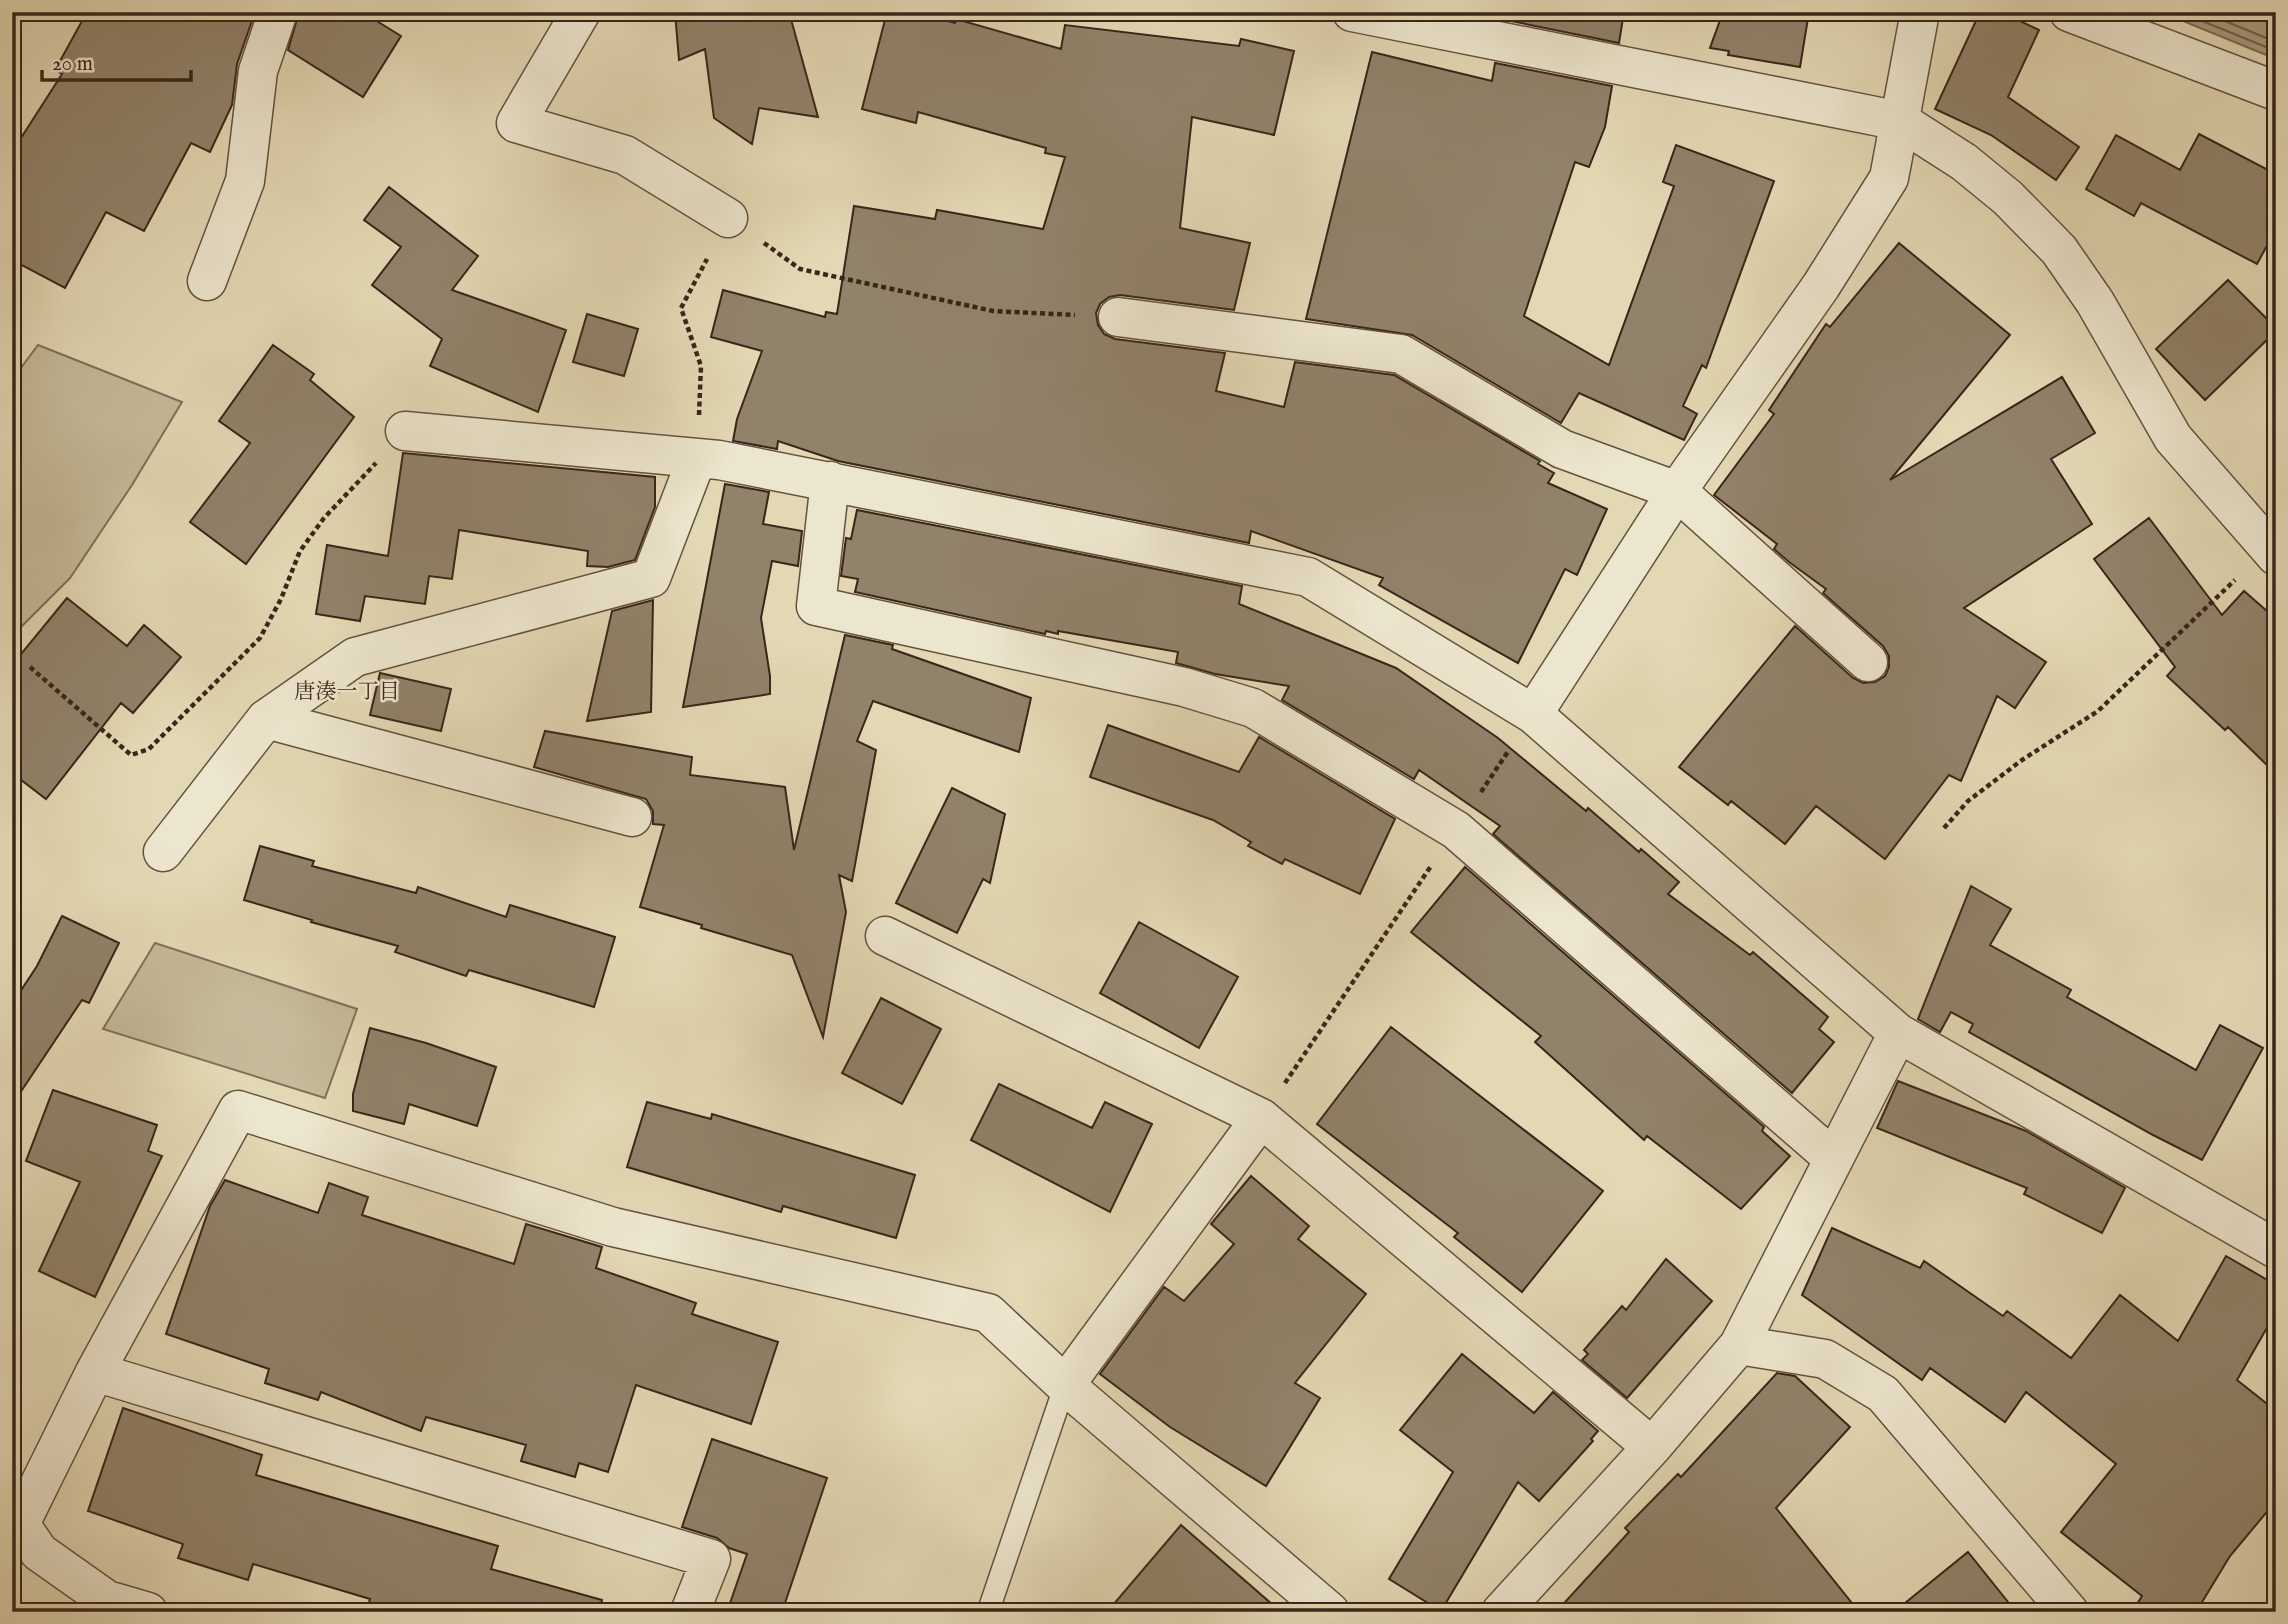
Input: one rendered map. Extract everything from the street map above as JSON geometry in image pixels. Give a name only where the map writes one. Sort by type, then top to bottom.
[{"type":"street","points":[[207,281],[245,181],[258,71],[278,12]]},
{"type":"street","points":[[581,12],[516,123],[625,155],[729,218]]},
{"type":"street","points":[[1352,12],[1900,121],[1973,169],[2008,198],[2059,250],[2095,302],[2173,438],[2272,552]]},
{"type":"street","points":[[1533,715],[1677,491],[1821,286],[1889,178],[1920,12]]},
{"type":"street","points":[[2069,12],[2276,91]]},
{"type":"street","points":[[1118,317],[1401,354],[1562,449],[1677,491],[1868,662]]},
{"type":"street","points":[[405,431],[697,458],[830,481],[1308,577],[1533,715],[1898,1033],[2276,1249]]},
{"type":"street","points":[[163,852],[266,719],[355,657],[651,579],[697,458]]},
{"type":"street","points":[[830,481],[817,606],[1184,687],[1253,708],[1455,830],[1834,1159]]},
{"type":"street","points":[[266,719],[632,817]]},
{"type":"street","points":[[885,936],[1261,1118],[1652,1447]]},
{"type":"street","points":[[1501,1612],[1652,1447],[1738,1346],[1898,1033]]},
{"type":"street","points":[[149,1612],[107,1600],[39,1552],[20,1524],[95,1372],[238,1110],[613,1227],[988,1313],[1065,1385],[1330,1612]]},
{"type":"street","points":[[1065,1385],[1261,1118]]},
{"type":"street","points":[[1738,1346],[1825,1359],[1883,1394],[2069,1612]]},
{"type":"street","points":[[95,1372],[711,1559],[690,1612]]},
{"type":"lane","points":[[988,1612],[1065,1385]]},
{"type":"path","points":[[697,458],[701,366],[681,308],[729,218],[800,269],[993,311],[1118,317]]},
{"type":"path","points":[[30,667],[131,755],[149,749],[260,638],[281,599],[300,551],[316,529],[405,431]]},
{"type":"path","points":[[1944,828],[1968,801],[2011,768],[2098,711],[2272,552]]},
{"type":"path","points":[[1261,1118],[1533,715]]},
{"type":"shaded area","points":[[38,345],[182,402],[132,485],[70,578],[14,634],[12,380]]},
{"type":"shaded area","points":[[155,943],[357,1009],[325,1098],[103,1029]]},
{"type":"water","points":[[2161,12],[2276,12],[2276,59]]},
{"type":"building","points":[[87,12],[255,12],[237,64],[232,105],[210,152],[191,143],[144,231],[106,212],[65,288],[12,260],[12,152],[62,74],[55,70]]},
{"type":"building","points":[[299,12],[362,12],[401,36],[363,97],[288,50]]},
{"type":"building","points":[[675,12],[789,12],[818,117],[759,108],[752,144],[714,118],[705,49],[679,60]]},
{"type":"building","points":[[887,12],[915,12],[955,23],[956,19],[1061,49],[1065,25],[1239,46],[1241,39],[1294,51],[1274,135],[1192,117],[1180,228],[1250,243],[1234,310],[1120,295],[1109,297],[1100,304],[1096,313],[1098,325],[1104,334],[1115,339],[1225,353],[1216,391],[1284,407],[1295,362],[1394,375],[1540,461],[1538,464],[1554,473],[1548,483],[1607,509],[1577,575],[1565,569],[1518,663],[1379,585],[1383,578],[1251,531],[1249,543],[838,461],[778,441],[777,449],[733,441],[737,419],[762,351],[711,337],[723,290],[825,317],[826,312],[837,314],[854,206],[935,219],[937,210],[1043,229],[1065,157],[1045,153],[1046,148],[918,112],[916,123],[862,109]]},
{"type":"building","points":[[1502,12],[1624,12],[1619,43],[1501,19]]},
{"type":"building","points":[[1723,12],[1809,12],[1800,67],[1728,55],[1729,51],[1710,48]]},
{"type":"building","points":[[1980,12],[2001,12],[2039,30],[2008,97],[2079,147],[2056,180],[1991,135],[1935,109]]},
{"type":"building","points":[[1372,52],[1492,81],[1495,63],[1612,86],[1605,127],[1589,167],[1575,162],[1524,316],[1609,365],[1674,186],[1663,182],[1676,145],[1774,181],[1706,368],[1702,365],[1683,406],[1697,414],[1684,440],[1579,393],[1561,423],[1412,335],[1306,319]]},
{"type":"building","points":[[2199,134],[2276,174],[2276,229],[2257,264],[2141,203],[2134,216],[2086,189],[2116,135],[2180,170]]},
{"type":"building","points":[[389,187],[478,256],[452,290],[566,330],[538,412],[430,366],[442,339],[372,285],[401,247],[364,220]]},
{"type":"building","points":[[1899,243],[2010,335],[1890,480],[2062,377],[2095,433],[2051,459],[2092,524],[1964,608],[2046,662],[2015,708],[1997,696],[1961,781],[1949,775],[1885,859],[1816,806],[1785,844],[1731,801],[1728,805],[1679,767],[1795,626],[1853,678],[1863,683],[1875,682],[1885,676],[1889,667],[1889,656],[1883,646],[1823,593],[1826,589],[1789,562],[1774,549],[1777,544],[1714,495],[1774,414],[1769,410],[1826,324],[1830,327]]},
{"type":"building","points":[[2228,280],[2276,331],[2205,400],[2156,349]]},
{"type":"building","points":[[587,314],[638,329],[624,376],[573,362]]},
{"type":"building","points":[[273,345],[314,374],[310,380],[354,417],[246,564],[190,522],[250,443],[219,421]]},
{"type":"building","points":[[403,453],[655,477],[655,507],[635,560],[608,567],[587,566],[588,551],[459,530],[452,579],[429,576],[425,604],[365,596],[360,621],[316,614],[327,545],[388,556]]},
{"type":"building","points":[[725,484],[769,492],[763,524],[802,531],[798,566],[772,561],[761,618],[770,676],[770,694],[683,707]]},
{"type":"building","points":[[857,510],[1242,586],[1239,604],[1396,668],[1498,738],[1586,811],[1588,808],[1639,852],[1641,849],[1679,882],[1668,894],[1750,955],[1753,952],[1828,1017],[1819,1029],[1834,1042],[1792,1093],[1493,834],[1500,826],[1419,770],[1414,779],[1282,700],[1289,686],[1215,674],[1176,663],[1178,652],[1058,631],[1058,634],[1046,631],[1045,634],[855,592],[858,579],[841,576],[846,538],[851,539]]},
{"type":"building","points":[[2149,518],[2222,615],[2244,591],[2276,619],[2276,774],[2228,727],[2225,730],[2167,676],[2175,667],[2094,559]]},
{"type":"building","points":[[67,598],[127,646],[144,625],[181,657],[133,713],[121,703],[46,799],[12,773],[12,665]]},
{"type":"building","points":[[653,600],[651,712],[587,721],[612,611]]},
{"type":"building","points":[[845,635],[893,645],[892,649],[1031,698],[1019,752],[873,701],[857,741],[876,750],[852,881],[839,875],[846,912],[823,1037],[792,955],[640,907],[664,825],[653,824],[653,811],[646,799],[534,767],[545,731],[692,757],[690,775],[785,787],[794,850]]},
{"type":"building","points":[[380,673],[451,689],[441,731],[370,715]]},
{"type":"building","points":[[1108,725],[1239,772],[1259,737],[1395,819],[1360,894],[1285,859],[1282,864],[1248,846],[1251,842],[1213,820],[1090,777]]},
{"type":"building","points":[[952,788],[1005,814],[990,883],[983,879],[957,933],[896,903]]},
{"type":"building","points":[[260,846],[314,861],[312,866],[416,893],[418,887],[506,917],[510,905],[615,937],[594,1007],[469,970],[466,976],[395,952],[398,946],[244,900]]},
{"type":"building","points":[[1465,867],[1764,1127],[1762,1131],[1790,1156],[1741,1209],[1647,1136],[1644,1140],[1535,1042],[1541,1036],[1411,932]]},
{"type":"building","points":[[1971,886],[2011,909],[1990,945],[2071,990],[2067,997],[2196,1070],[2220,1025],[2263,1048],[2202,1160],[1969,1032],[1973,1024],[1951,1012],[1940,1032],[1918,1019]]},
{"type":"building","points":[[62,916],[119,943],[89,1003],[82,1000],[12,1105],[12,1004],[37,966]]},
{"type":"building","points":[[1139,922],[1238,977],[1199,1048],[1100,993]]},
{"type":"building","points":[[881,998],[941,1029],[902,1104],[842,1073]]},
{"type":"building","points":[[1391,1027],[1603,1191],[1522,1292],[1454,1237],[1458,1233],[1317,1124]]},
{"type":"building","points":[[370,1028],[426,1043],[496,1067],[477,1126],[409,1104],[404,1124],[353,1111],[353,1094]]},
{"type":"building","points":[[1898,1081],[2026,1131],[2125,1188],[2102,1233],[2024,1194],[2027,1188],[1877,1128]]},
{"type":"building","points":[[999,1084],[1092,1128],[1105,1102],[1152,1124],[1110,1212],[971,1140]]},
{"type":"building","points":[[53,1090],[157,1125],[148,1151],[162,1156],[95,1297],[39,1271],[80,1182],[26,1161]]},
{"type":"building","points":[[647,1102],[711,1119],[712,1114],[915,1175],[896,1238],[783,1206],[781,1212],[627,1167]]},
{"type":"building","points":[[1251,1176],[1309,1226],[1298,1239],[1366,1294],[1295,1383],[1320,1398],[1266,1486],[1170,1427],[1100,1374],[1164,1287],[1184,1301],[1234,1244],[1211,1224]]},
{"type":"building","points":[[225,1180],[318,1213],[329,1183],[368,1197],[362,1215],[514,1264],[526,1224],[602,1247],[596,1268],[696,1303],[692,1314],[778,1342],[751,1424],[636,1385],[608,1472],[579,1463],[575,1477],[521,1461],[526,1445],[426,1417],[421,1431],[321,1392],[318,1400],[265,1383],[269,1369],[166,1334],[210,1206]]},
{"type":"building","points":[[1832,1228],[1920,1268],[1924,1261],[2003,1316],[2007,1311],[2071,1358],[2120,1295],[2178,1341],[2226,1256],[2276,1285],[2276,1312],[2237,1380],[2276,1411],[2276,1501],[2230,1556],[2196,1612],[2132,1612],[2142,1596],[2061,1532],[2116,1464],[2026,1392],[2005,1422],[1930,1368],[1922,1380],[1802,1295]]},
{"type":"building","points":[[1666,1259],[1712,1301],[1627,1398],[1582,1360],[1588,1354],[1584,1350],[1622,1306],[1626,1310]]},
{"type":"building","points":[[1462,1354],[1534,1413],[1553,1392],[1598,1431],[1591,1439],[1593,1441],[1539,1501],[1518,1482],[1441,1611],[1389,1579],[1453,1472],[1400,1430]]},
{"type":"building","points":[[1777,1373],[1795,1376],[1850,1427],[1776,1508],[1859,1612],[1556,1612],[1629,1532],[1625,1528],[1678,1474],[1681,1477]]},
{"type":"building","points":[[123,1408],[262,1455],[256,1475],[498,1546],[491,1569],[602,1600],[600,1612],[366,1612],[370,1599],[253,1564],[248,1580],[178,1558],[183,1544],[88,1511]]},
{"type":"building","points":[[712,1439],[827,1478],[782,1612],[727,1612],[747,1554],[729,1548],[717,1538],[682,1527]]},
{"type":"building","points":[[1181,1525],[1281,1612],[1107,1612]]},
{"type":"building","points":[[1968,1552],[2016,1612],[1894,1612]]},
{"type":"district","name":"唐湊一丁目","points":[[347,692]]}]
